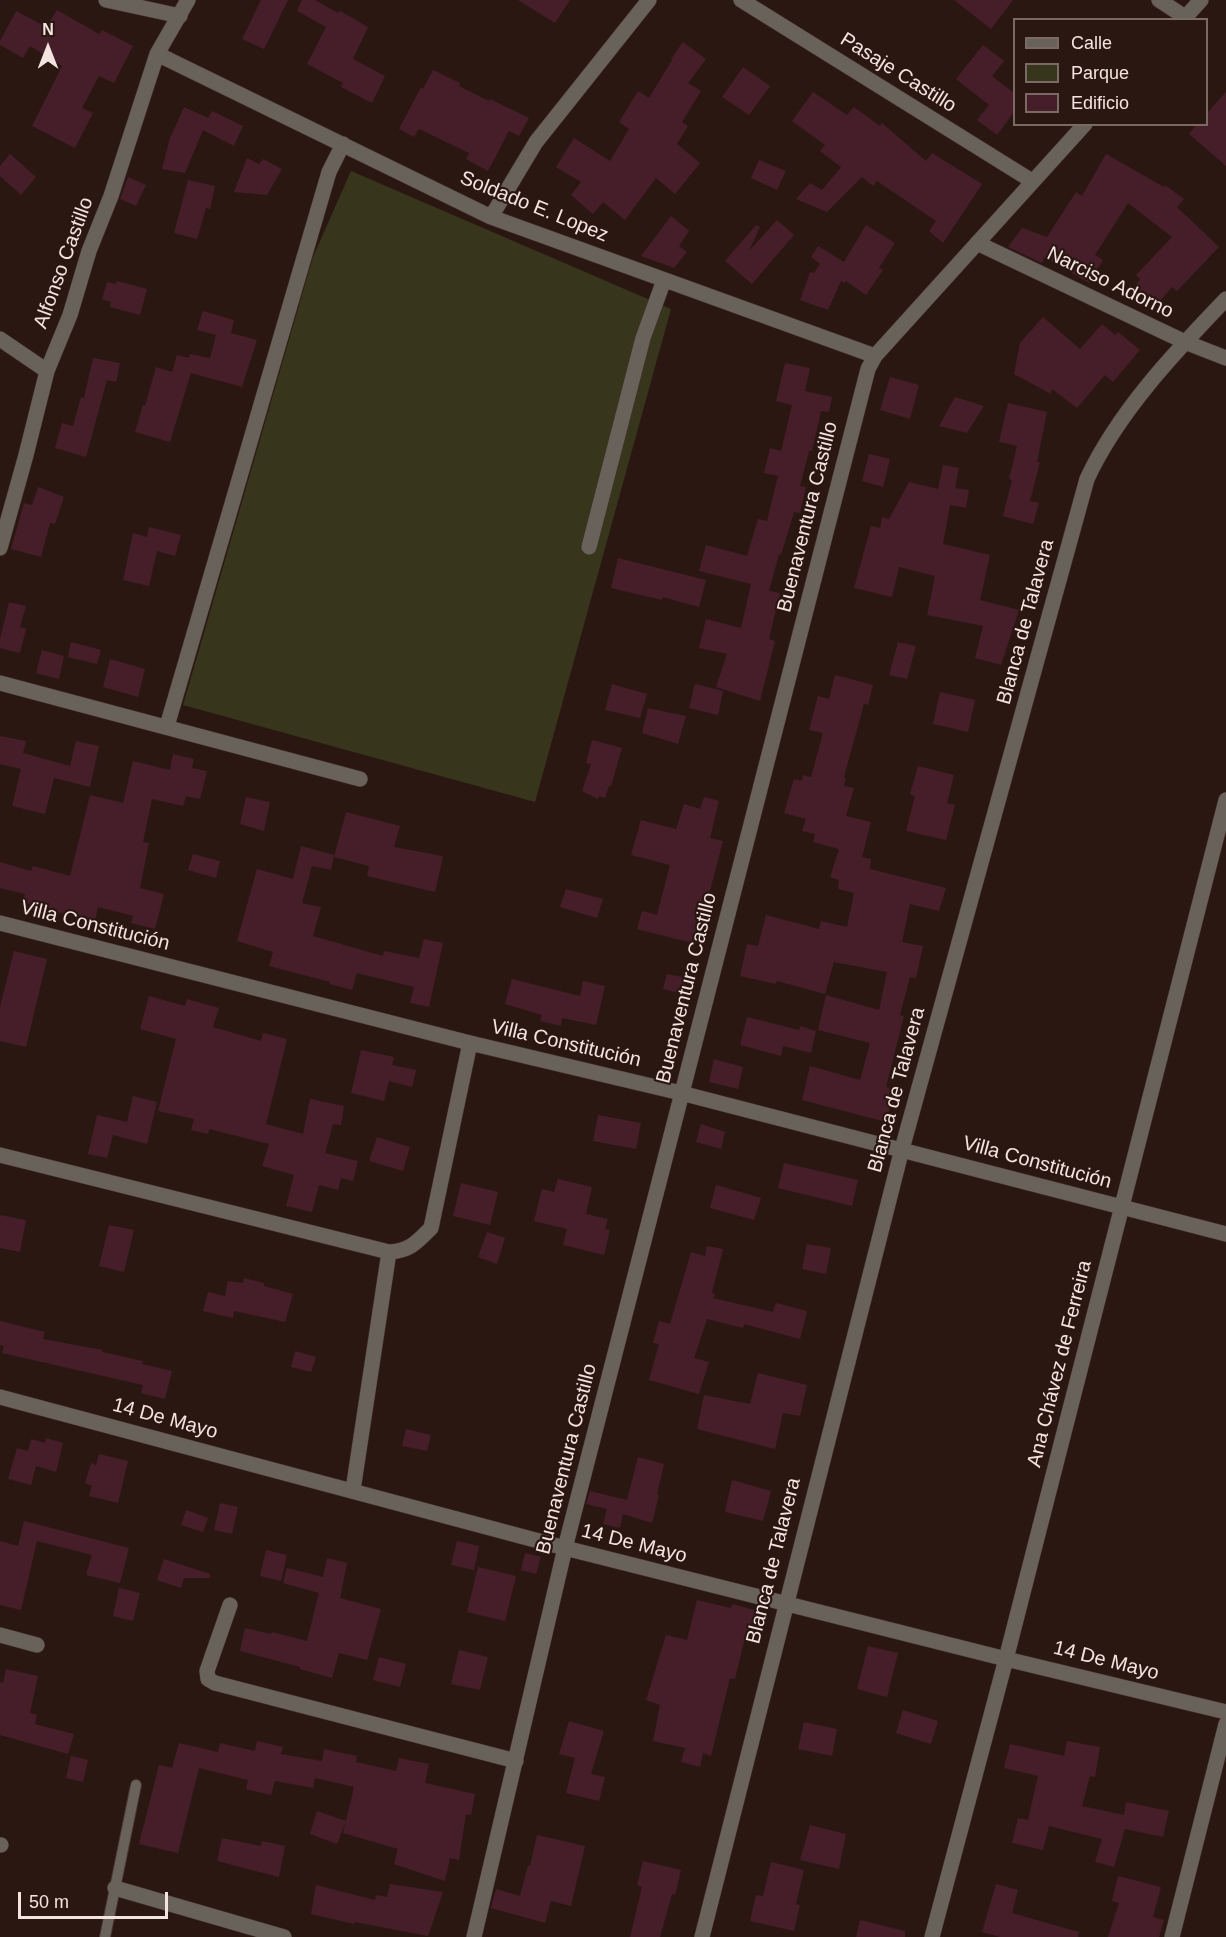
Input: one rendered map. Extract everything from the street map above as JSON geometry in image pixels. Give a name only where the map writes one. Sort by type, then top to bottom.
[{"type":"street","points":[[106,0],[180,16]]},
{"type":"street","name":"Alfonso Castillo","points":[[0,548],[46,371],[70,315],[89,250],[111,196],[157,54],[188,0]]},
{"type":"street","points":[[490,217],[536,142],[649,0]]},
{"type":"street","name":"Pasaje Castillo","points":[[741,0],[1032,181]]},
{"type":"street","points":[[1159,0],[1184,18],[1201,0]]},
{"type":"street","name":"Soldado E. Lopez","points":[[157,54],[490,217],[875,356]]},
{"type":"street","name":"Buenaventura Castillo","points":[[474,1937],[566,1548],[868,369],[875,356],[1083,126]]},
{"type":"street","points":[[166,726],[329,171],[343,144]]},
{"type":"street","name":"Narciso Adorno","points":[[977,243],[1185,342],[1226,358]]},
{"type":"street","points":[[589,548],[643,338],[664,280]]},
{"type":"street","name":"Blanca de Talavera","points":[[702,1937],[902,1149],[1087,479],[1115,428],[1185,342],[1226,300]]},
{"type":"street","points":[[0,339],[46,371]]},
{"type":"street","points":[[0,683],[360,779]]},
{"type":"street","name":"Ana Chávez de Ferreira","points":[[932,1937],[1123,1207],[1226,800]]},
{"type":"street","name":"Villa Constitución","points":[[0,923],[902,1149],[1226,1234]]},
{"type":"street","points":[[0,1155],[389,1252],[403,1251],[416,1243],[430,1228],[470,1042]]},
{"type":"street","points":[[353,1490],[389,1252]]},
{"type":"street","name":"14 De Mayo","points":[[0,1397],[566,1548],[1226,1712]]},
{"type":"street","points":[[230,1605],[207,1671],[208,1679],[215,1683],[516,1761]]},
{"type":"street","points":[[0,1635],[37,1645]]},
{"type":"street","points":[[1172,1937],[1226,1724]]},
{"type":"street","points":[[115,1887],[284,1937]]},
{"type":"lane","points":[[105,1937],[136,1785]]},
{"type":"green space","points":[[351,171],[671,309],[535,802],[183,705],[313,257]]},
{"type":"building","points":[[261,0],[288,0],[264,49],[242,39]]},
{"type":"building","points":[[302,0],[315,0],[368,27],[353,59],[385,76],[372,103],[341,87],[343,83],[307,64],[326,27],[297,11]]},
{"type":"building","points":[[518,0],[570,0],[555,23]]},
{"type":"building","points":[[954,0],[1013,0],[991,29]]},
{"type":"building","points":[[57,10],[99,34],[102,30],[133,46],[114,83],[99,76],[82,108],[93,113],[75,148],[32,126],[62,66],[30,46],[23,58],[0,45],[16,11],[46,27]]},
{"type":"building","points":[[683,42],[706,59],[688,83],[701,91],[682,122],[688,126],[677,144],[700,163],[675,194],[656,178],[625,220],[603,202],[593,214],[571,195],[581,182],[556,167],[574,138],[610,161],[629,129],[619,122],[638,91],[649,98]]},
{"type":"building","points":[[983,45],[1004,61],[992,76],[1013,92],[1013,113],[997,135],[977,120],[989,105],[956,79]]},
{"type":"building","points":[[743,67],[770,86],[749,115],[722,97]]},
{"type":"building","points":[[433,70],[489,101],[490,99],[529,118],[519,136],[509,131],[488,171],[466,159],[469,153],[419,129],[414,137],[399,129],[421,87],[423,89]]},
{"type":"building","points":[[813,92],[847,115],[854,107],[880,126],[882,123],[926,161],[932,153],[982,184],[943,243],[929,231],[936,221],[877,181],[873,186],[862,177],[827,212],[796,199],[810,183],[822,190],[841,167],[820,151],[825,145],[792,121]]},
{"type":"building","points":[[1226,92],[1226,166],[1189,134],[1195,126],[1208,126],[1208,112]]},
{"type":"building","points":[[184,107],[208,118],[207,120],[212,111],[243,126],[234,146],[203,130],[185,173],[162,169],[170,138]]},
{"type":"building","points":[[10,154],[36,177],[21,195],[0,176],[0,166]]},
{"type":"building","points":[[1106,154],[1164,187],[1165,185],[1184,199],[1177,207],[1219,247],[1177,291],[1172,287],[1155,307],[1133,289],[1140,279],[1136,275],[1172,237],[1128,203],[1095,255],[1103,260],[1089,283],[1044,257],[1042,263],[1008,247],[1022,228],[1047,237],[1076,192],[1082,196]]},
{"type":"building","points":[[247,158],[259,164],[263,159],[282,169],[267,195],[234,192]]},
{"type":"building","points":[[759,160],[786,171],[777,190],[751,178]]},
{"type":"building","points":[[128,177],[146,185],[136,206],[120,199]]},
{"type":"building","points":[[188,180],[215,186],[210,209],[206,208],[197,239],[174,233]]},
{"type":"building","points":[[671,216],[689,231],[679,246],[687,252],[674,268],[641,256]]},
{"type":"building","points":[[777,220],[794,235],[752,284],[725,261],[756,225],[760,227],[749,251]]},
{"type":"building","points":[[866,225],[895,243],[879,268],[883,270],[866,295],[846,281],[844,283],[841,281],[828,310],[800,300],[810,272],[814,273],[820,264],[811,257],[818,246],[844,262]]},
{"type":"building","points":[[117,281],[147,289],[140,315],[110,307],[111,302],[102,299],[107,282],[116,284]]},
{"type":"building","points":[[203,311],[234,320],[231,333],[257,340],[242,387],[191,373],[170,442],[135,432],[156,367],[172,372],[177,355],[189,358],[190,354],[210,358],[216,335],[197,330]]},
{"type":"building","points":[[1043,317],[1080,349],[1102,324],[1115,335],[1118,332],[1140,350],[1113,382],[1105,375],[1077,408],[1052,389],[1051,394],[1014,374],[1020,343]]},
{"type":"building","points":[[93,358],[120,363],[116,382],[107,380],[86,457],[55,448],[62,423],[73,426],[81,397],[84,398]]},
{"type":"building","points":[[785,363],[810,368],[805,391],[832,397],[829,412],[821,411],[812,451],[809,451],[800,486],[806,487],[800,513],[794,512],[769,591],[780,593],[769,639],[775,641],[760,701],[716,687],[727,654],[699,648],[706,619],[741,628],[751,584],[699,571],[706,545],[747,556],[758,519],[767,521],[778,476],[764,473],[770,448],[781,451],[792,405],[776,401]]},
{"type":"building","points":[[890,377],[919,385],[910,419],[880,410]]},
{"type":"building","points":[[955,397],[984,406],[967,433],[939,426]]},
{"type":"building","points":[[1008,403],[1047,412],[1037,462],[1040,462],[1030,501],[1039,503],[1033,524],[1003,516],[1017,446],[999,442]]},
{"type":"building","points":[[869,454],[890,459],[883,487],[862,481]]},
{"type":"building","points":[[943,465],[959,468],[955,488],[969,490],[966,508],[950,505],[943,544],[990,555],[980,600],[1019,610],[1001,665],[975,658],[983,626],[927,615],[935,576],[899,567],[892,597],[854,588],[871,526],[880,528],[882,517],[889,519],[909,482],[938,489]]},
{"type":"building","points":[[38,487],[64,497],[55,524],[50,523],[41,557],[11,549],[24,503],[32,505]]},
{"type":"building","points":[[149,527],[181,535],[175,556],[157,551],[149,586],[123,580],[133,533],[147,537]]},
{"type":"building","points":[[618,558],[706,580],[699,607],[663,597],[662,600],[611,588]]},
{"type":"building","points":[[9,602],[26,606],[20,627],[26,629],[20,653],[0,648]]},
{"type":"building","points":[[71,642],[101,650],[97,664],[68,657]]},
{"type":"building","points":[[898,642],[916,646],[907,679],[889,675]]},
{"type":"building","points":[[42,650],[64,656],[59,679],[36,673]]},
{"type":"building","points":[[110,659],[145,669],[138,697],[103,687]]},
{"type":"building","points":[[835,675],[873,685],[868,705],[864,704],[844,777],[846,778],[844,786],[854,788],[846,816],[871,822],[862,857],[871,859],[870,869],[946,888],[939,911],[910,904],[902,942],[923,946],[916,978],[910,977],[900,1015],[904,1016],[886,1087],[895,1089],[886,1122],[802,1100],[810,1066],[860,1080],[870,1043],[818,1030],[826,995],[879,1010],[887,972],[834,962],[825,994],[777,981],[776,984],[740,976],[747,944],[758,946],[766,915],[819,929],[821,921],[847,927],[854,893],[838,889],[839,880],[830,877],[839,849],[813,842],[815,834],[802,831],[806,819],[784,813],[794,779],[802,781],[803,775],[811,777],[823,733],[809,730],[818,696],[829,699]]},
{"type":"building","points":[[612,684],[647,694],[640,718],[605,710]]},
{"type":"building","points":[[695,684],[723,691],[718,715],[689,708]]},
{"type":"building","points":[[940,692],[975,700],[968,732],[933,724]]},
{"type":"building","points":[[648,708],[686,716],[678,744],[642,733]]},
{"type":"building","points":[[0,736],[26,741],[23,753],[70,766],[76,741],[99,746],[90,787],[54,778],[45,814],[12,806],[21,769],[0,764]]},
{"type":"building","points":[[592,740],[622,748],[611,786],[605,798],[599,796],[598,799],[582,791],[591,764],[586,763]]},
{"type":"building","points":[[173,754],[194,759],[192,768],[207,771],[200,799],[186,796],[183,806],[152,799],[143,842],[149,843],[140,888],[164,894],[155,929],[131,923],[133,916],[98,907],[95,921],[61,913],[23,902],[25,894],[0,888],[0,862],[31,871],[33,866],[70,876],[90,795],[123,803],[133,761],[170,770]]},
{"type":"building","points":[[918,766],[954,775],[947,803],[955,805],[946,840],[906,831],[915,796],[910,794]]},
{"type":"building","points":[[246,797],[270,802],[264,831],[240,824]]},
{"type":"building","points":[[704,797],[719,801],[710,838],[723,841],[696,944],[637,929],[642,911],[657,915],[670,865],[631,855],[641,820],[676,829],[684,804],[700,809]]},
{"type":"building","points":[[346,812],[400,826],[394,847],[443,856],[435,892],[367,876],[369,866],[334,857]]},
{"type":"building","points":[[301,846],[334,855],[331,870],[312,866],[302,903],[321,907],[313,936],[383,956],[384,951],[419,958],[424,939],[443,943],[429,1007],[410,1003],[414,987],[357,973],[352,990],[269,966],[273,952],[237,941],[257,869],[293,879]]},
{"type":"building","points":[[193,854],[220,861],[216,878],[188,870]]},
{"type":"building","points":[[566,889],[603,899],[597,918],[560,907]]},
{"type":"building","points":[[14,951],[47,959],[26,1047],[0,1041],[0,1007]]},
{"type":"building","points":[[667,974],[687,978],[683,994],[663,989]]},
{"type":"building","points":[[512,979],[580,996],[583,981],[605,986],[596,1025],[562,1018],[561,1026],[540,1021],[542,1015],[505,1004]]},
{"type":"building","points":[[149,996],[185,1006],[187,999],[219,1008],[213,1027],[261,1041],[263,1033],[287,1039],[266,1124],[303,1134],[310,1099],[344,1106],[341,1125],[333,1124],[325,1153],[358,1161],[353,1181],[341,1178],[338,1190],[319,1185],[312,1212],[286,1206],[294,1175],[262,1166],[269,1144],[209,1129],[208,1134],[191,1130],[194,1119],[158,1111],[176,1039],[140,1029]]},
{"type":"building","points":[[747,1017],[799,1030],[800,1026],[816,1031],[811,1053],[783,1046],[781,1056],[740,1045]]},
{"type":"building","points":[[361,1050],[394,1057],[392,1065],[416,1070],[412,1087],[389,1081],[384,1101],[351,1093]]},
{"type":"building","points":[[714,1059],[743,1067],[738,1089],[709,1082]]},
{"type":"building","points":[[133,1096],[157,1102],[147,1144],[113,1135],[107,1158],[88,1154],[97,1115],[127,1122]]},
{"type":"building","points":[[598,1115],[641,1123],[636,1149],[593,1141]]},
{"type":"building","points":[[701,1124],[725,1132],[721,1149],[696,1142]]},
{"type":"building","points":[[377,1137],[410,1147],[403,1171],[369,1161]]},
{"type":"building","points":[[784,1163],[858,1180],[852,1206],[778,1188]]},
{"type":"building","points":[[558,1179],[592,1187],[586,1214],[608,1219],[605,1229],[610,1230],[604,1255],[563,1245],[567,1229],[534,1221],[542,1189],[554,1192]]},
{"type":"building","points":[[461,1183],[498,1192],[490,1225],[453,1216]]},
{"type":"building","points":[[716,1185],[761,1198],[754,1220],[710,1208]]},
{"type":"building","points":[[0,1215],[26,1220],[20,1252],[0,1248]]},
{"type":"building","points":[[109,1225],[134,1230],[124,1272],[99,1266]]},
{"type":"building","points":[[487,1232],[505,1238],[497,1264],[478,1257]]},
{"type":"building","points":[[807,1244],[831,1248],[826,1274],[802,1269]]},
{"type":"building","points":[[707,1246],[723,1249],[712,1293],[715,1294],[713,1298],[773,1312],[776,1303],[807,1311],[800,1339],[744,1324],[743,1328],[707,1319],[694,1358],[709,1362],[699,1394],[649,1380],[659,1344],[653,1343],[659,1321],[670,1324],[691,1252],[705,1256]]},
{"type":"building","points":[[244,1278],[293,1294],[285,1322],[234,1311],[233,1318],[203,1311],[208,1292],[225,1296],[228,1281],[243,1283]]},
{"type":"building","points":[[0,1321],[45,1332],[43,1339],[102,1350],[102,1352],[143,1361],[142,1364],[172,1371],[165,1399],[141,1393],[143,1385],[2,1353],[4,1346],[0,1345]]},
{"type":"building","points":[[295,1351],[316,1357],[311,1372],[291,1367]]},
{"type":"building","points":[[758,1373],[807,1385],[800,1416],[783,1413],[775,1449],[697,1429],[704,1395],[750,1404]]},
{"type":"building","points":[[406,1429],[431,1435],[427,1451],[402,1446]]},
{"type":"building","points":[[46,1438],[63,1443],[56,1472],[36,1466],[31,1485],[8,1479],[17,1448],[28,1451],[31,1439],[45,1443]]},
{"type":"building","points":[[99,1454],[128,1461],[118,1503],[89,1496],[92,1486],[85,1483],[91,1463],[96,1465]]},
{"type":"building","points":[[638,1457],[664,1464],[652,1523],[623,1514],[620,1528],[603,1524],[607,1509],[586,1504],[590,1491],[627,1500]]},
{"type":"building","points":[[732,1480],[771,1491],[763,1521],[725,1512]]},
{"type":"building","points":[[220,1503],[238,1507],[232,1534],[214,1530]]},
{"type":"building","points":[[186,1510],[208,1518],[203,1532],[181,1525]]},
{"type":"building","points":[[24,1521],[129,1548],[120,1583],[86,1575],[92,1555],[37,1541],[21,1610],[0,1605],[0,1541],[18,1546]]},
{"type":"building","points":[[457,1541],[479,1546],[474,1570],[451,1565]]},
{"type":"building","points":[[266,1550],[287,1555],[281,1581],[260,1576]]},
{"type":"building","points":[[525,1553],[541,1557],[536,1574],[521,1570]]},
{"type":"building","points":[[327,1558],[347,1563],[340,1598],[381,1609],[367,1660],[339,1653],[332,1678],[240,1651],[245,1628],[307,1641],[319,1593],[283,1583],[287,1568],[323,1577]]},
{"type":"building","points":[[164,1559],[210,1574],[210,1578],[184,1578],[181,1588],[157,1580]]},
{"type":"building","points":[[478,1567],[516,1576],[505,1621],[467,1612]]},
{"type":"building","points":[[119,1588],[140,1593],[133,1621],[113,1616]]},
{"type":"building","points":[[697,1600],[731,1608],[732,1604],[766,1613],[759,1642],[745,1638],[735,1679],[730,1678],[711,1756],[703,1753],[700,1767],[681,1762],[685,1748],[653,1741],[660,1705],[646,1700],[666,1635],[687,1640]]},
{"type":"building","points":[[868,1646],[898,1653],[887,1697],[857,1689]]},
{"type":"building","points":[[459,1650],[488,1657],[480,1690],[451,1684]]},
{"type":"building","points":[[379,1657],[406,1664],[400,1687],[373,1680]]},
{"type":"building","points":[[6,1669],[38,1676],[30,1713],[37,1715],[35,1724],[74,1734],[68,1754],[0,1735],[0,1682],[3,1683]]},
{"type":"building","points":[[903,1710],[938,1721],[931,1744],[896,1733]]},
{"type":"building","points":[[569,1721],[604,1731],[591,1774],[605,1777],[599,1801],[566,1793],[575,1758],[559,1754]]},
{"type":"building","points":[[804,1722],[837,1729],[832,1756],[798,1749]]},
{"type":"building","points":[[257,1741],[283,1747],[281,1754],[322,1761],[324,1749],[357,1756],[356,1762],[396,1771],[399,1758],[429,1764],[425,1783],[475,1794],[471,1815],[466,1814],[459,1860],[450,1858],[445,1881],[394,1864],[398,1849],[343,1833],[354,1787],[315,1778],[313,1788],[275,1781],[271,1795],[246,1789],[248,1780],[199,1768],[178,1853],[139,1844],[159,1765],[172,1768],[179,1743],[218,1752],[220,1743],[255,1751]]},
{"type":"building","points":[[1067,1741],[1100,1747],[1095,1777],[1090,1776],[1082,1806],[1124,1815],[1126,1802],[1169,1811],[1163,1837],[1125,1829],[1114,1867],[1095,1862],[1102,1839],[1049,1826],[1043,1850],[1012,1843],[1018,1818],[1028,1820],[1038,1776],[1004,1768],[1010,1744],[1064,1756]]},
{"type":"building","points":[[71,1756],[88,1760],[83,1782],[66,1778]]},
{"type":"building","points":[[317,1811],[346,1821],[337,1844],[310,1834]]},
{"type":"building","points":[[810,1825],[846,1834],[839,1869],[800,1860]]},
{"type":"building","points":[[537,1835],[585,1846],[571,1906],[551,1901],[545,1923],[491,1908],[496,1889],[520,1896]]},
{"type":"building","points":[[222,1838],[261,1846],[262,1841],[285,1846],[279,1877],[217,1861]]},
{"type":"building","points":[[643,1861],[681,1870],[660,1937],[630,1937],[642,1887],[637,1885]]},
{"type":"building","points":[[771,1862],[804,1870],[796,1904],[800,1905],[794,1931],[750,1921],[756,1895],[763,1896]]},
{"type":"building","points":[[1118,1876],[1161,1887],[1153,1917],[1164,1920],[1159,1937],[1108,1937],[1119,1903],[1112,1901]]},
{"type":"building","points":[[390,1884],[443,1892],[428,1936],[355,1922],[354,1924],[311,1914],[316,1885],[375,1900],[376,1895],[387,1897]]},
{"type":"building","points":[[996,1884],[1018,1890],[1012,1913],[1079,1932],[1078,1937],[1000,1937],[982,1932]]},
{"type":"building","points":[[860,1920],[905,1931],[905,1937],[856,1937]]}]
